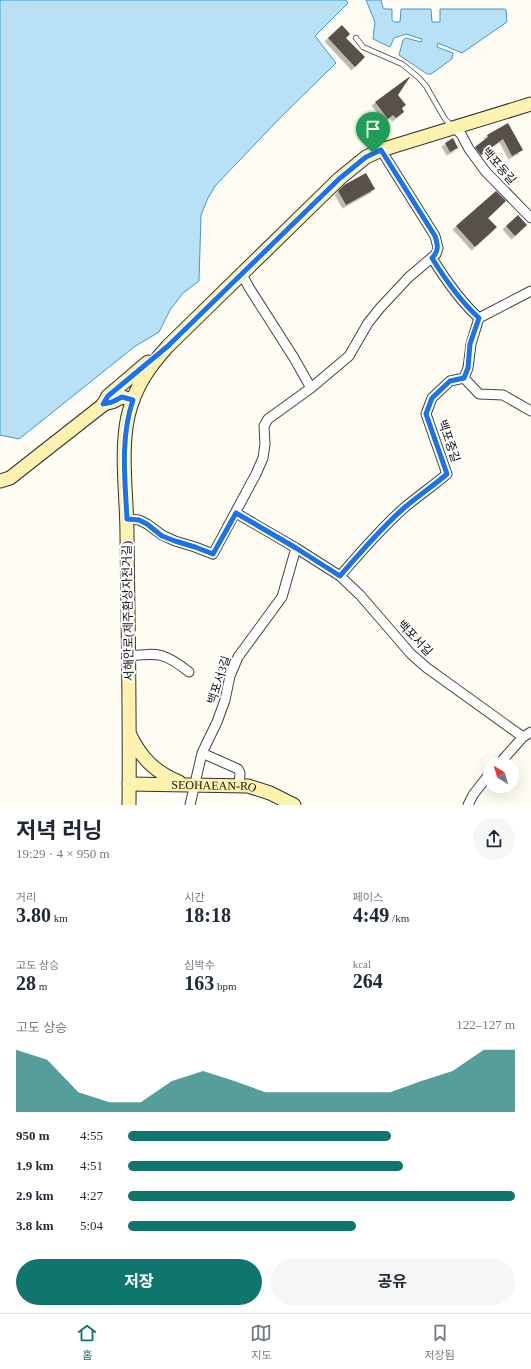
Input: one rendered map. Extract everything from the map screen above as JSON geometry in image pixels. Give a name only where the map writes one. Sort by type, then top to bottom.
[{"type":"street","name":"서해안로(제주환상자전거길)","points":[[129,805],[125,447],[127,423],[133,400],[144,376],[152,364],[168,346],[339,179],[366,157],[381,150],[531,104]]},
{"type":"street","name":"백포동길","points":[[454,127],[461,134],[469,149],[486,172],[531,218]]},
{"type":"street","points":[[127,519],[139,520],[147,524],[162,536],[213,554],[236,513],[263,458],[266,444],[265,422],[281,408],[311,388],[349,356],[368,323],[380,308],[409,277],[436,254],[438,248],[435,236],[381,150]]},
{"type":"street","points":[[432,258],[441,273],[472,312],[479,318]]},
{"type":"street","points":[[242,275],[311,388]]},
{"type":"street","points":[[531,291],[479,318],[470,344],[468,368],[464,378],[479,394],[503,395],[531,411]]},
{"type":"street","points":[[0,481],[10,478],[103,404],[108,396],[168,346]]},
{"type":"street","name":"백포중길","points":[[340,576],[378,533],[404,508],[447,474],[426,414],[432,398],[450,381],[464,378]]},
{"type":"street","points":[[103,404],[112,402],[122,397],[133,400]]},
{"type":"street","name":"백포서길","points":[[236,513],[340,576],[360,595],[411,654],[427,668],[527,735]]},
{"type":"street","name":"백포서3길","points":[[190,805],[189,785],[217,722],[225,700],[230,676],[238,657],[282,597],[296,548]]},
{"type":"street","points":[[128,656],[151,653],[165,655],[189,672]]},
{"type":"street","points":[[129,732],[141,754],[153,767],[168,778],[189,785]]},
{"type":"street","points":[[506,757],[527,735]]},
{"type":"street","points":[[202,753],[238,769],[240,773],[239,785]]},
{"type":"street","points":[[468,805],[472,795],[483,782]]},
{"type":"street","name":"SEOHAEAN-RO","points":[[129,784],[248,786],[270,793],[294,805]]},
{"type":"lane","points":[[356,38],[363,47],[402,64],[419,78],[426,86],[445,119],[454,127]]},
{"type":"water","points":[[0,0],[346,0],[348,3],[315,36],[336,63],[281,117],[216,185],[208,198],[201,215],[199,281],[183,293],[170,310],[159,332],[134,347],[19,439],[0,435]]},
{"type":"water","points":[[366,0],[381,0],[383,8],[392,9],[392,20],[394,22],[400,22],[401,9],[431,9],[432,22],[440,22],[440,9],[505,9],[507,22],[462,53],[438,43],[437,47],[453,53],[452,59],[431,74],[427,74],[399,55],[403,40],[406,38],[421,42],[422,39],[406,34],[394,38],[390,47],[373,39],[375,22]]},
{"type":"building","points":[[342,25],[350,34],[346,38],[365,57],[355,67],[328,38]]},
{"type":"building","points":[[409,77],[398,95],[406,105],[402,108],[404,112],[396,118],[393,115],[388,119],[375,102]]},
{"type":"building","points":[[508,123],[523,150],[512,156],[503,139],[481,155],[475,147],[488,137],[487,135]]},
{"type":"building","points":[[453,138],[458,148],[450,152],[445,143]]},
{"type":"building","points":[[366,173],[375,189],[346,205],[338,191],[344,185]]},
{"type":"building","points":[[496,191],[506,201],[488,218],[497,227],[475,247],[456,226]]},
{"type":"building","points":[[518,215],[527,225],[515,236],[506,226]]},
{"type":"route","points":[[381,150],[435,236],[438,248],[436,254],[432,258],[441,273],[472,312],[479,318],[470,344],[468,368],[464,378],[450,381],[432,398],[426,414],[447,474],[404,508],[378,533],[340,576],[236,513],[213,554],[162,536],[147,524],[139,520],[127,519],[125,447],[128,417],[133,400],[122,397],[112,402],[103,404],[108,396],[168,346],[339,179],[373,153],[381,150]]}]
